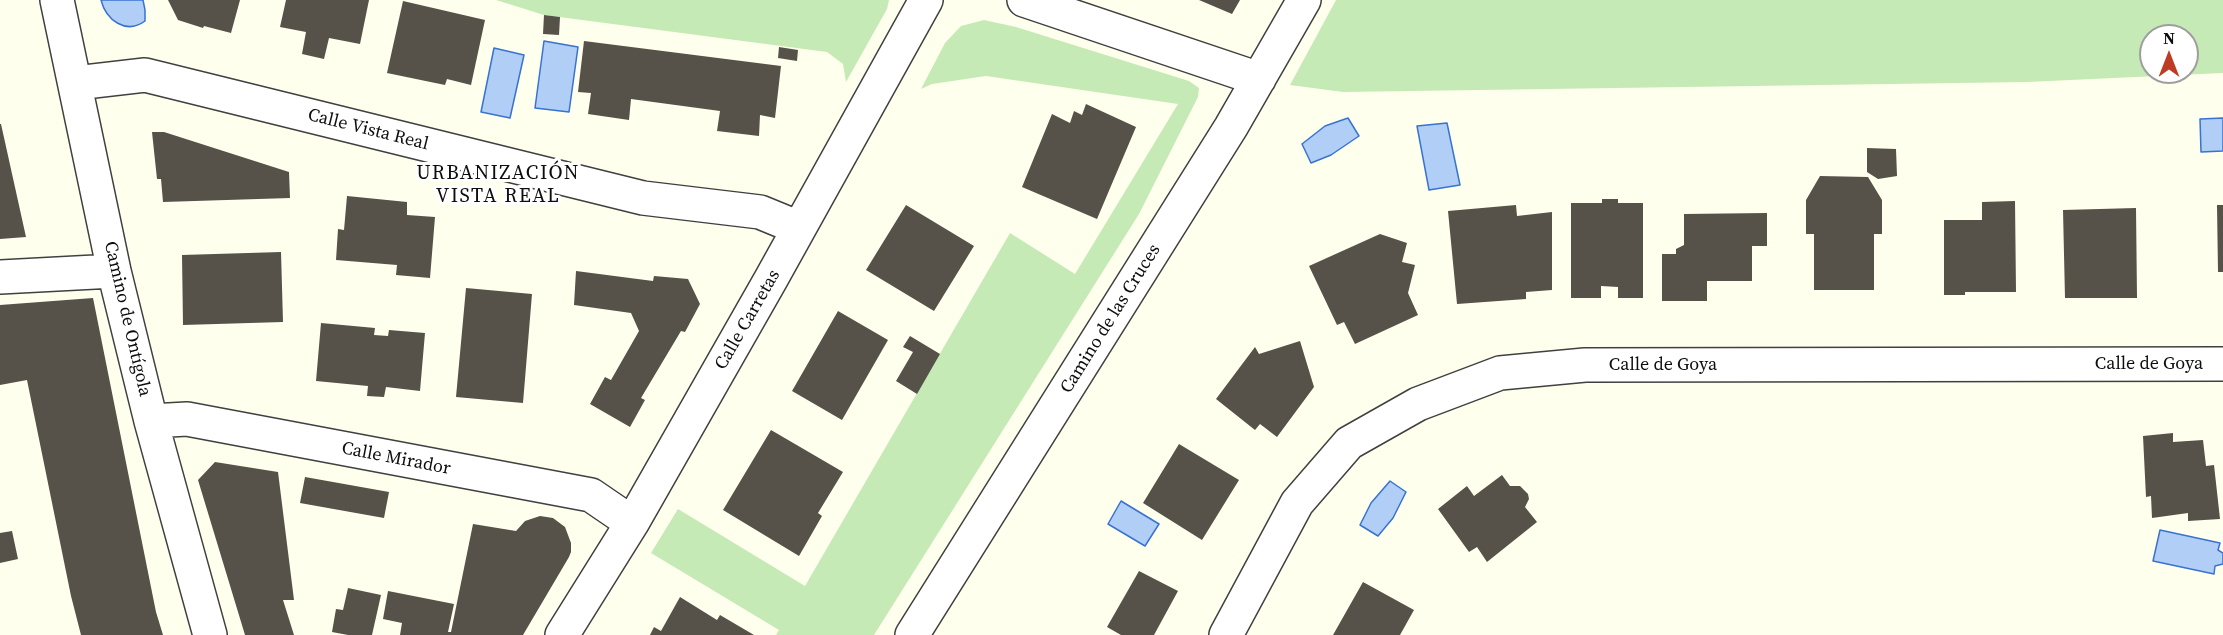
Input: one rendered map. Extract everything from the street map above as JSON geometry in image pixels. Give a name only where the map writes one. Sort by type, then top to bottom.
[{"type":"street","name":"Camino de Ontígola","points":[[57,0],[114,271],[151,421],[210,635]]},
{"type":"street","name":"Calle Carretas","points":[[562,635],[632,523],[926,0]]},
{"type":"street","points":[[1024,0],[1259,79]]},
{"type":"street","name":"Camino de las Cruces","points":[[912,635],[1231,127],[1304,0]]},
{"type":"street","name":"Calle Vista Real","points":[[75,83],[146,75],[643,198],[760,212],[799,228]]},
{"type":"street","points":[[0,277],[114,271]]},
{"type":"street","name":"Calle de Goya","points":[[1226,635],[1297,503],[1349,443],[1418,404],[1500,373],[1585,365],[2223,364]]},
{"type":"street","name":"Calle Mirador","points":[[151,421],[187,419],[591,495],[632,523]]},
{"type":"green space","points":[[496,0],[889,0],[887,9],[846,82],[843,64],[827,52],[544,15]]},
{"type":"green space","points":[[1336,0],[2223,0],[2223,73],[2199,74],[2199,24],[2139,24],[2139,77],[2027,82],[1343,92],[1290,85]]},
{"type":"green space","points":[[984,20],[1016,27],[1189,81],[1199,88],[1198,97],[1139,214],[874,635],[776,635],[779,630],[651,553],[678,509],[805,586],[1010,233],[1075,274],[1178,104],[986,76],[932,84],[921,89],[945,43],[961,26]]},
{"type":"water","points":[[101,0],[143,0],[145,21],[138,25],[124,26],[107,14]]},
{"type":"water","points":[[544,41],[578,47],[569,112],[535,108]]},
{"type":"water","points":[[494,48],[524,55],[510,118],[481,112]]},
{"type":"water","points":[[1348,118],[1359,136],[1331,155],[1311,163],[1302,144],[1325,126]]},
{"type":"water","points":[[2223,118],[2223,151],[2201,152],[2200,119]]},
{"type":"water","points":[[1447,123],[1460,185],[1429,190],[1417,126]]},
{"type":"water","points":[[1390,481],[1406,492],[1393,518],[1378,536],[1360,525],[1371,503]]},
{"type":"water","points":[[1121,501],[1159,524],[1145,546],[1108,524]]},
{"type":"water","points":[[2160,530],[2220,543],[2218,550],[2223,553],[2223,564],[2215,566],[2214,574],[2153,561]]},
{"type":"building","points":[[168,0],[240,0],[231,33],[204,26],[203,28],[178,20]]},
{"type":"building","points":[[286,0],[369,0],[360,44],[329,38],[324,59],[302,54],[306,32],[280,27]]},
{"type":"building","points":[[1199,0],[1240,0],[1232,14]]},
{"type":"building","points":[[403,1],[485,20],[471,85],[447,79],[445,85],[387,73]]},
{"type":"building","points":[[544,15],[560,17],[559,35],[543,34]]},
{"type":"building","points":[[584,41],[781,66],[775,118],[760,115],[759,136],[717,131],[720,111],[631,99],[629,120],[588,114],[591,93],[578,92]]},
{"type":"building","points":[[779,47],[798,50],[797,61],[778,58]]},
{"type":"building","points":[[1086,104],[1136,127],[1097,219],[1022,187],[1052,114],[1070,123],[1074,111],[1082,115]]},
{"type":"building","points":[[1,124],[26,237],[0,239]]},
{"type":"building","points":[[152,132],[164,132],[289,172],[290,198],[163,202],[161,179],[157,179]]},
{"type":"building","points":[[1867,148],[1896,149],[1897,176],[1878,179],[1867,172]]},
{"type":"building","points":[[1820,176],[1868,177],[1882,200],[1882,234],[1874,234],[1874,290],[1814,290],[1814,234],[1806,234],[1806,200]]},
{"type":"building","points":[[347,196],[407,202],[407,215],[435,217],[430,278],[396,275],[397,265],[336,260],[338,229],[344,230]]},
{"type":"building","points":[[1602,199],[1618,199],[1618,203],[1643,203],[1643,298],[1618,298],[1618,287],[1601,286],[1601,298],[1571,298],[1571,203],[1602,203]]},
{"type":"building","points":[[2015,201],[2016,292],[1965,292],[1965,295],[1944,295],[1944,220],[1982,220],[1982,202]]},
{"type":"building","points":[[906,205],[974,246],[934,311],[866,270]]},
{"type":"building","points":[[1516,205],[1517,216],[1552,212],[1552,290],[1526,292],[1526,299],[1457,304],[1448,211]]},
{"type":"building","points":[[2217,205],[2223,205],[2223,272],[2218,272]]},
{"type":"building","points":[[2136,208],[2137,298],[2065,298],[2063,210]]},
{"type":"building","points":[[1767,213],[1767,246],[1752,246],[1752,281],[1707,281],[1707,301],[1662,301],[1662,254],[1676,254],[1676,249],[1684,245],[1684,214]]},
{"type":"building","points":[[1380,234],[1407,243],[1402,262],[1415,265],[1408,293],[1418,315],[1355,344],[1344,322],[1337,325],[1309,266]]},
{"type":"building","points":[[281,252],[283,322],[183,325],[182,255]]},
{"type":"building","points":[[576,271],[653,281],[654,276],[688,279],[700,304],[685,332],[681,331],[641,398],[645,400],[630,427],[590,404],[605,377],[611,380],[639,331],[631,313],[574,305]]},
{"type":"building","points":[[466,288],[532,294],[523,403],[456,397]]},
{"type":"building","points":[[93,298],[156,612],[163,635],[81,635],[27,380],[0,385],[0,305]]},
{"type":"building","points":[[838,311],[888,340],[842,420],[792,391]]},
{"type":"building","points":[[321,323],[375,328],[374,335],[388,336],[389,330],[425,333],[420,391],[386,387],[384,397],[367,396],[368,386],[316,381]]},
{"type":"building","points":[[910,336],[940,354],[917,394],[896,381],[913,352],[903,347]]},
{"type":"building","points":[[1300,341],[1314,387],[1277,437],[1260,424],[1255,430],[1216,399],[1255,347],[1259,354]]},
{"type":"building","points":[[771,430],[843,472],[818,513],[822,516],[799,556],[723,510]]},
{"type":"building","points":[[2173,433],[2173,442],[2203,440],[2206,466],[2214,465],[2220,519],[2188,521],[2188,513],[2152,518],[2151,496],[2146,497],[2143,436]]},
{"type":"building","points":[[1179,444],[1239,480],[1202,540],[1143,503]]},
{"type":"building","points":[[215,462],[278,472],[294,600],[283,600],[294,635],[245,635],[198,480]]},
{"type":"building","points":[[1502,475],[1510,486],[1520,486],[1528,494],[1529,499],[1525,507],[1537,522],[1487,562],[1477,547],[1469,552],[1438,509],[1467,486],[1474,496]]},
{"type":"building","points":[[305,477],[389,492],[384,518],[300,503]]},
{"type":"building","points":[[540,516],[553,518],[565,527],[571,543],[571,552],[523,635],[400,635],[402,623],[383,619],[388,591],[454,604],[448,632],[451,632],[473,524],[516,531],[525,521]]},
{"type":"building","points":[[12,531],[18,559],[0,563],[0,533]]},
{"type":"building","points":[[1139,571],[1178,591],[1154,635],[1121,635],[1107,627]]},
{"type":"building","points":[[1363,582],[1414,610],[1400,635],[1333,635]]},
{"type":"building","points":[[348,588],[381,595],[372,635],[332,632],[336,609],[343,610]]},
{"type":"building","points":[[680,597],[717,620],[720,615],[754,635],[650,635],[654,627],[661,631]]},
{"type":"district","name":"URBANIZACIÓN VISTA REAL","points":[[498,186]]}]
